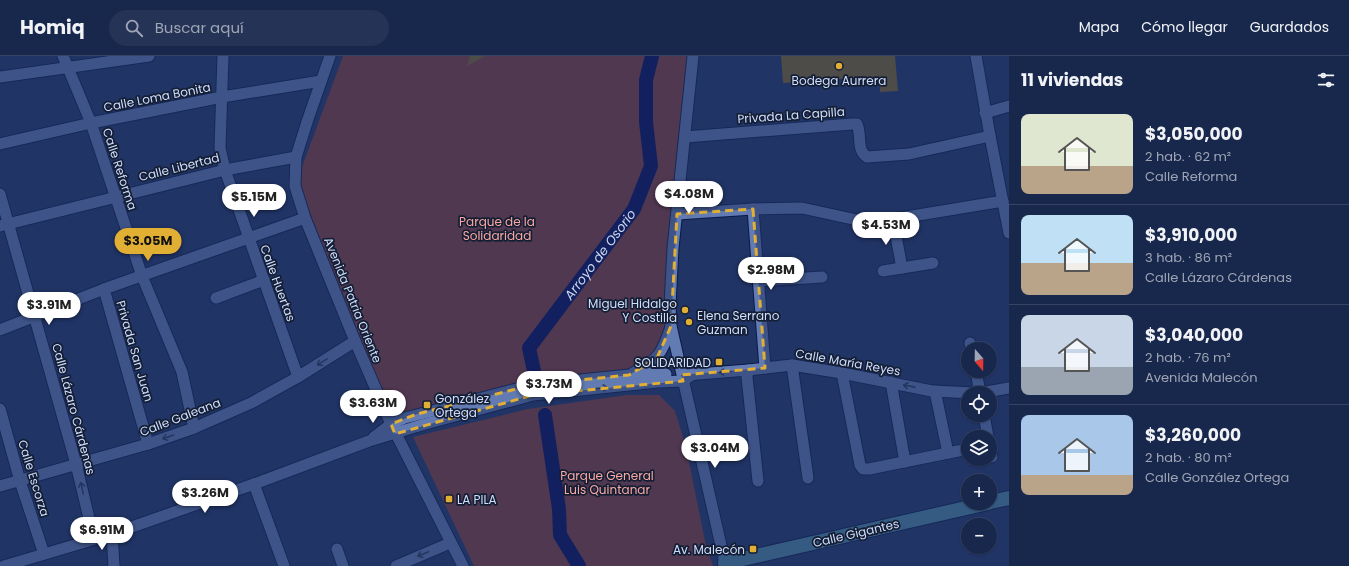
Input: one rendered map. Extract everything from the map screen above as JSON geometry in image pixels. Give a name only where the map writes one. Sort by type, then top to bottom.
[{"type":"main road","name":"Calle Gigantes","points":[[997,501],[1009,498]]},
{"type":"main road","name":"Calle Gigantes","points":[[725,565],[961,510]]},
{"type":"street","name":"Calle Reforma","points":[[63,56],[91,124],[142,276],[182,372],[194,428]]},
{"type":"street","points":[[0,77],[149,56]]},
{"type":"street","name":"Calle Huertas","points":[[224,56],[220,148],[225,170],[298,377]]},
{"type":"street","name":"Avenida Patria Oriente","points":[[330,56],[296,157],[295,186],[305,218],[393,429],[463,566]]},
{"type":"street","points":[[693,56],[674,248],[670,305],[671,326],[686,377],[725,565]]},
{"type":"street","points":[[976,56],[985,113],[1009,233]]},
{"type":"street","name":"Calle Loma Bonita","points":[[0,144],[222,97],[321,81]]},
{"type":"street","points":[[985,113],[1009,106]]},
{"type":"street","name":"Privada La Capilla","points":[[685,137],[857,124],[860,130],[861,151],[867,157],[908,154],[990,136]]},
{"type":"street","name":"Calle Libertad","points":[[4,225],[114,196],[225,170],[296,157]]},
{"type":"street","name":"Calle Lázaro Cárdenas","points":[[0,194],[4,225],[34,316],[76,464],[94,539]]},
{"type":"street","points":[[677,214],[753,209],[802,208],[866,222],[893,220],[1003,201]]},
{"type":"street","points":[[753,209],[764,368]]},
{"type":"street","points":[[0,330],[104,289],[305,218]]},
{"type":"street","points":[[893,220],[902,268]]},
{"type":"street","points":[[883,271],[933,263]]},
{"type":"street","points":[[758,281],[822,277]]},
{"type":"street","points":[[216,298],[264,280]]},
{"type":"street","name":"Privada San Juan","points":[[104,289],[148,444]]},
{"type":"street","points":[[629,376],[648,366],[657,358],[666,342],[671,326]]},
{"type":"street","name":"Calle Galeana","points":[[0,486],[148,444],[194,428],[251,403],[298,377],[355,341]]},
{"type":"street","points":[[792,365],[808,478]]},
{"type":"street","name":"Calle María Reyes","points":[[393,429],[425,424],[533,395],[657,382],[686,377],[792,365],[935,391],[961,392]]},
{"type":"street","points":[[748,370],[747,377],[758,481]]},
{"type":"street","points":[[842,373],[860,465],[863,469],[961,450]]},
{"type":"street","name":"Calle María Reyes","points":[[393,429],[405,418],[417,414],[532,385],[560,381],[629,376],[686,377]]},
{"type":"street","points":[[891,382],[905,462]]},
{"type":"street","points":[[997,390],[1009,388]]},
{"type":"street","points":[[935,391],[948,453]]},
{"type":"street","name":"Calle Escorza","points":[[0,409],[20,481],[44,554]]},
{"type":"street","points":[[4,566],[32,562],[44,554],[112,534],[254,484],[369,441],[393,429]]},
{"type":"street","points":[[254,484],[284,566]]},
{"type":"street","points":[[112,534],[114,566]]},
{"type":"street","points":[[396,566],[450,543]]},
{"type":"street","points":[[337,549],[343,566]]},
{"type":"highlighted area","points":[[753,209],[765,368],[681,375],[683,381],[533,395],[395,434],[391,424],[417,414],[532,385],[629,375],[657,358],[671,326],[677,214]]},
{"type":"green space","name":"Parque de la Solidaridad","points":[[343,56],[691,56],[671,326],[657,358],[635,375],[391,424],[295,186]]},
{"type":"green space","name":"Parque General Luis Quintanar","points":[[627,395],[659,395],[675,411],[686,447],[705,541],[713,566],[474,566],[413,437],[528,409]]},
{"type":"building","points":[[470,56],[485,56],[467,66]]},
{"type":"building","name":"Bodega Aurrera","points":[[781,56],[895,56],[898,91],[880,92],[880,82],[869,82],[869,77],[783,83]]},
{"type":"waterway","name":"Arroyo de Osorio","points":[[534,371],[529,348],[634,209],[651,166],[646,122],[646,80],[652,56]]},
{"type":"waterway","name":"Arroyo de Osorio","points":[[545,415],[559,509],[560,535],[579,566]]},
{"type":"place","name":"Bodega Aurrera","points":[[839,66]]},
{"type":"place","name":"Miguel Hidalgo Y Costilla","points":[[685,310]]},
{"type":"place","name":"Elena Serrano Guzman","points":[[689,322]]},
{"type":"place","name":"SOLIDARIDAD","points":[[719,362]]},
{"type":"place","name":"González Ortega","points":[[427,405]]},
{"type":"place","name":"LA PILA","points":[[449,499]]},
{"type":"place","name":"Av. Malecón","points":[[753,549]]}]
